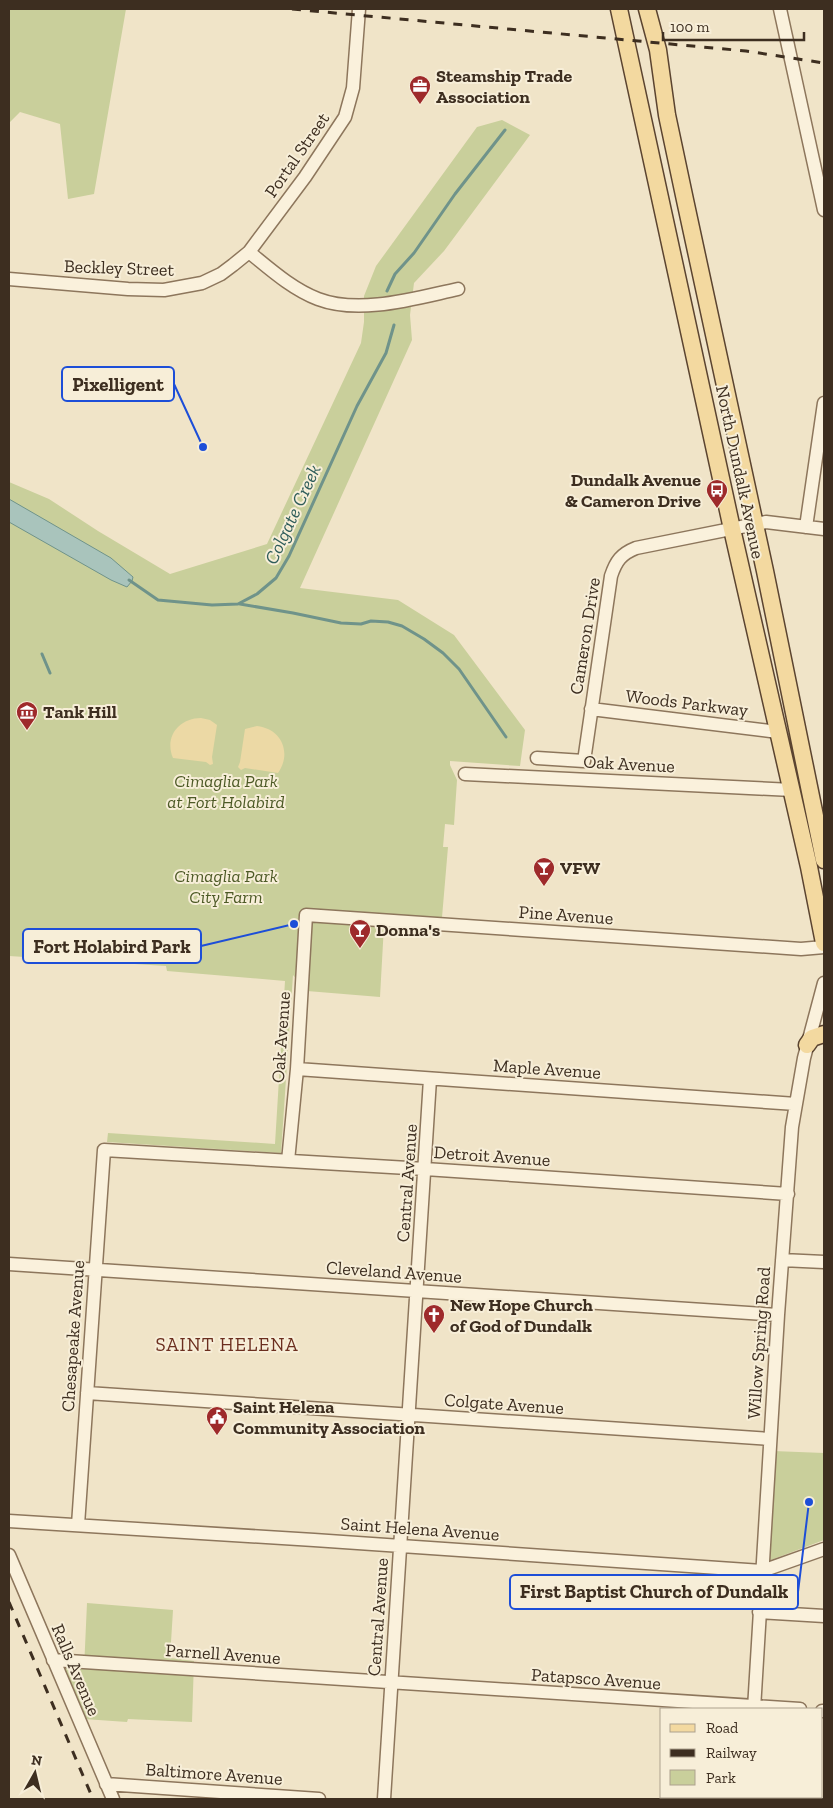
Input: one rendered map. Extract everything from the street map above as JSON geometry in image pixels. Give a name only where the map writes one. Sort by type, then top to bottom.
[{"type":"main road","name":"North Dundalk Avenue","points":[[619,9],[732,528],[792,790],[824,943]]},
{"type":"main road","name":"North Dundalk Avenue","points":[[647,9],[658,50],[667,115],[755,524],[824,860]]},
{"type":"main road","points":[[807,1045],[812,1038],[824,1034]]},
{"type":"street","name":"Portal Street","points":[[249,252],[305,176],[345,117],[353,88],[359,9]]},
{"type":"street","points":[[780,9],[824,202]]},
{"type":"street","name":"Beckley Street","points":[[9,279],[128,289],[164,290],[202,283],[221,274],[249,252]]},
{"type":"street","points":[[249,252],[298,288],[325,301],[371,305],[458,289]]},
{"type":"street","points":[[806,527],[824,403]]},
{"type":"street","name":"Cameron Drive","points":[[537,758],[584,761],[611,576],[620,557],[636,548],[766,522],[824,529]]},
{"type":"street","name":"Woods Parkway","points":[[592,709],[778,732]]},
{"type":"street","name":"Oak Avenue","points":[[465,774],[792,790]]},
{"type":"street","name":"Oak Avenue","points":[[288,1161],[306,916]]},
{"type":"street","name":"Pine Avenue","points":[[306,916],[801,948],[824,947]]},
{"type":"street","name":"Willow Spring Road","points":[[754,1708],[778,1315],[796,1104],[807,1045],[824,983]]},
{"type":"street","name":"Maple Avenue","points":[[296,1069],[796,1104]]},
{"type":"street","name":"Central Avenue","points":[[384,1799],[430,1079]]},
{"type":"street","name":"Detroit Avenue","points":[[104,1150],[425,1169],[788,1194]]},
{"type":"street","name":"Chesapeake Avenue","points":[[78,1525],[104,1150]]},
{"type":"street","points":[[782,1260],[824,1262]]},
{"type":"street","name":"Cleveland Avenue","points":[[9,1264],[778,1315]]},
{"type":"street","name":"Colgate Avenue","points":[[86,1393],[770,1440]]},
{"type":"street","name":"Saint Helena Avenue","points":[[9,1521],[762,1571],[824,1549]]},
{"type":"street","name":"Ralls Avenue","points":[[9,1555],[113,1799]]},
{"type":"street","points":[[759,1612],[824,1616]]},
{"type":"street","name":"Parnell Avenue","points":[[53,1660],[391,1682]]},
{"type":"street","name":"Patapsco Avenue","points":[[391,1682],[754,1708]]},
{"type":"street","name":"Baltimore Avenue","points":[[106,1784],[319,1799]]},
{"type":"green space","points":[[9,9],[126,9],[94,194],[68,199],[60,124],[20,112],[9,123]]},
{"type":"green space","name":"Cimaglia Park at Fort Holabird","points":[[502,120],[530,135],[444,251],[414,283],[410,315],[412,340],[300,588],[398,600],[454,635],[525,730],[520,766],[450,761],[457,780],[454,825],[445,824],[443,847],[448,847],[441,929],[384,925],[380,997],[307,991],[293,975],[281,1153],[107,1142],[108,1133],[275,1144],[285,981],[167,971],[166,966],[9,956],[9,482],[49,499],[170,574],[267,544],[361,343],[364,322],[364,296],[376,266],[477,127]]},
{"type":"green space","points":[[773,1451],[824,1453],[824,1540],[768,1561]]},
{"type":"green space","points":[[87,1603],[173,1610],[170,1658],[194,1661],[192,1722],[128,1719],[127,1722],[84,1719],[62,1668],[84,1669]]},
{"type":"sand","points":[[201,718],[210,720],[217,725],[212,757],[213,764],[173,758],[170,743],[175,730],[186,721]]},
{"type":"sand","points":[[257,726],[273,732],[282,743],[284,758],[278,773],[245,768],[241,770],[238,767],[245,729]]},
{"type":"water","points":[[9,499],[111,558],[133,577],[132,581],[127,587],[111,580],[9,522]]},
{"type":"waterway","name":"Colgate Creek","points":[[387,291],[395,274],[414,253],[455,194],[505,130]]},
{"type":"waterway","name":"Colgate Creek","points":[[129,580],[158,600],[212,605],[238,604],[257,594],[276,578],[289,556],[357,406],[386,353],[394,325]]},
{"type":"waterway","points":[[240,604],[341,623],[361,624],[371,621],[388,622],[402,626],[443,653],[459,669],[506,737]]},
{"type":"waterway","points":[[42,654],[50,673]]},
{"type":"railway","points":[[292,9],[746,51],[824,63]]},
{"type":"railway","points":[[9,1602],[93,1799]]},
{"type":"place","name":"Steamship Trade Association","points":[[420,105]]},
{"type":"place","name":"Pixelligent","points":[[203,447]]},
{"type":"place","name":"Dundalk Avenue & Cameron Drive","points":[[717,509]]},
{"type":"place","name":"Tank Hill","points":[[27,731]]},
{"type":"place","name":"VFW","points":[[544,887]]},
{"type":"place","name":"Fort Holabird Park","points":[[294,924]]},
{"type":"place","name":"Donna's","points":[[360,949]]},
{"type":"place","name":"New Hope Church of God of Dundalk","points":[[434,1334]]},
{"type":"place","name":"Saint Helena Community Association","points":[[217,1436]]},
{"type":"place","name":"First Baptist Church of Dundalk","points":[[809,1502]]},
{"type":"district","name":"SAINT HELENA","points":[[227,1344]]},
{"type":"park label","name":"Cimaglia Park City Farm","points":[[226,886]]}]
